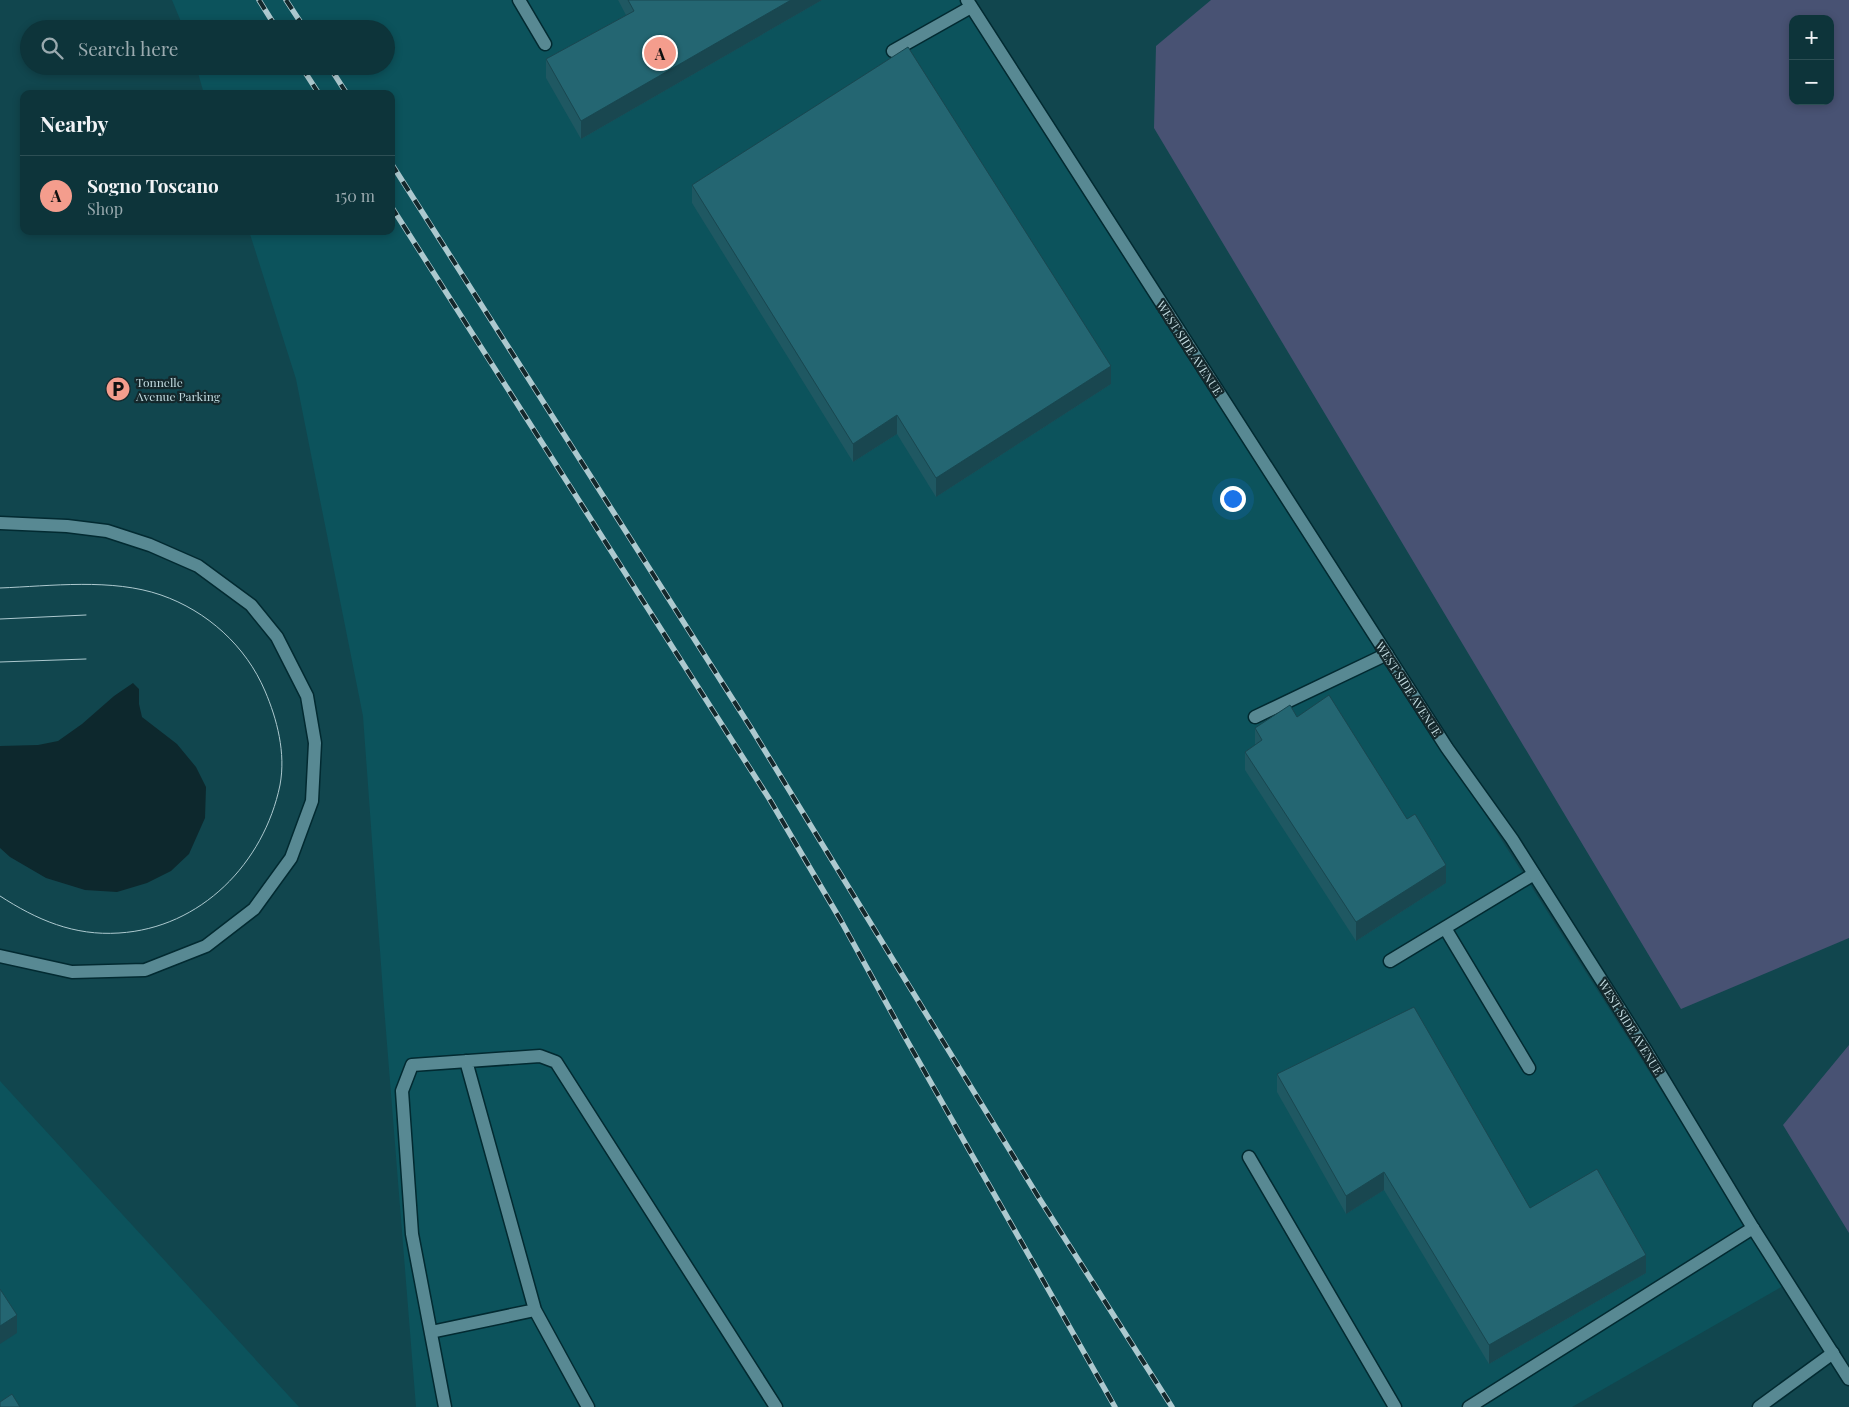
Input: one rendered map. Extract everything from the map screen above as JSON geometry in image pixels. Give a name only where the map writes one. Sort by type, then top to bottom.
[{"type":"street","points":[[519,0],[545,44]]},
{"type":"street","points":[[893,51],[969,4]]},
{"type":"street","name":"WEST SIDE AVENUE","points":[[969,4],[1448,748],[1512,839],[1647,1052],[1753,1228],[1849,1379]]},
{"type":"street","points":[[0,523],[67,526],[107,531],[150,545],[198,566],[251,605],[277,637],[307,696],[315,742],[312,801],[291,858],[254,909],[206,946],[145,970],[72,972],[0,956]]},
{"type":"street","points":[[1255,717],[1387,654]]},
{"type":"street","points":[[1390,961],[1534,874]]},
{"type":"street","points":[[1445,928],[1529,1068]]},
{"type":"street","points":[[445,1407],[412,1234],[402,1091],[412,1065],[540,1056],[556,1062],[776,1407]]},
{"type":"street","points":[[466,1061],[535,1310],[588,1407]]},
{"type":"street","points":[[1249,1157],[1395,1407]]},
{"type":"street","points":[[1469,1407],[1753,1228]]},
{"type":"street","points":[[431,1332],[535,1310]]},
{"type":"street","points":[[1759,1407],[1833,1353]]},
{"type":"shaded area","points":[[172,0],[967,0],[1785,1285],[1572,1407],[416,1407],[363,716],[296,379],[250,235],[395,235],[395,90],[203,90],[199,75],[395,75],[395,20],[180,20]]},
{"type":"shaded area","points":[[1211,0],[1849,0],[1849,938],[1681,1009],[1154,128],[1156,46]]},
{"type":"shaded area","points":[[133,683],[139,689],[139,704],[142,717],[177,744],[196,767],[206,787],[205,818],[189,854],[171,871],[147,883],[117,892],[85,890],[46,878],[10,857],[0,848],[0,746],[38,745],[58,741]]},
{"type":"shaded area","points":[[1849,1045],[1849,1233],[1783,1125]]},
{"type":"shaded area","points":[[0,1081],[299,1407],[0,1407]]},
{"type":"building","points":[[628,0],[791,0],[581,121],[546,59],[634,11]]},
{"type":"building","points":[[908,47],[1111,366],[936,478],[897,415],[853,444],[692,185]]},
{"type":"building","points":[[1329,695],[1407,819],[1415,814],[1446,865],[1356,922],[1245,752],[1262,740],[1255,728],[1290,705],[1297,717]]},
{"type":"building","points":[[1414,1007],[1530,1208],[1597,1169],[1646,1255],[1489,1345],[1384,1172],[1346,1196],[1277,1074]]},
{"type":"building","points":[[0,1289],[17,1315],[0,1326]]},
{"type":"building","points":[[12,1394],[20,1407],[0,1407],[0,1402]]},
{"type":"tram line","points":[[0,588],[81,584],[122,586],[161,595],[194,610],[223,632],[236,645],[257,675],[277,725],[282,761],[280,785],[272,814],[260,840],[244,865],[202,905],[177,919],[149,928],[119,933],[87,932],[56,925],[14,905],[0,896]]},
{"type":"tram line","points":[[0,619],[86,615]]},
{"type":"tram line","points":[[0,662],[86,659]]},
{"type":"railway","points":[[259,0],[271,20]]},
{"type":"railway","points":[[286,0],[299,20]]},
{"type":"railway","points":[[307,75],[316,90]]},
{"type":"railway","points":[[335,75],[344,90]]},
{"type":"railway","points":[[395,169],[751,728],[1039,1198],[1172,1407]]},
{"type":"railway","points":[[395,212],[770,800],[840,919],[1115,1407]]},
{"type":"place","name":"Sogno Toscano","points":[[660,53]]},
{"type":"place","name":"Tonnelle Avenue Parking","points":[[118,389]]}]
